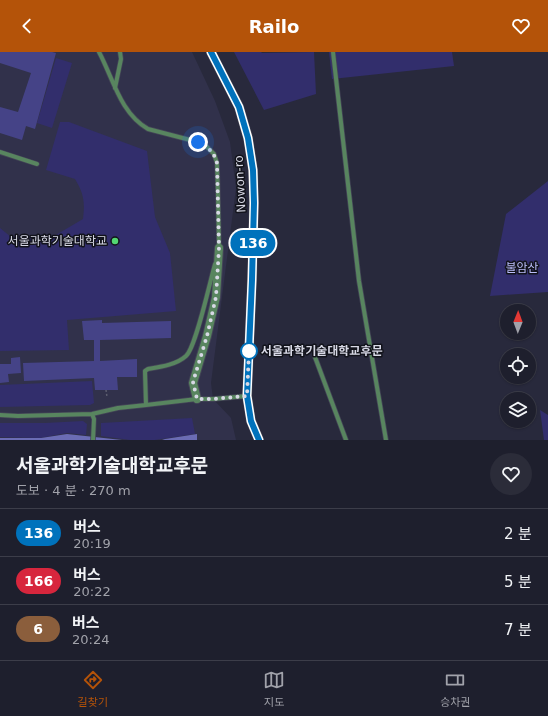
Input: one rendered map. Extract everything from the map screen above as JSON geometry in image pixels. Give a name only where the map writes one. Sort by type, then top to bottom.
[{"type":"main road","name":"Nowon-ro","points":[[211,52],[239,107],[248,138],[253,170],[254,203],[252,280],[247,396],[251,421],[259,440]]},
{"type":"street","points":[[197,399],[193,382],[207,336],[216,297],[219,248]]},
{"type":"lane","points":[[99,52],[115,88],[133,117],[141,125],[148,129],[198,142],[207,147],[214,154],[217,163],[219,248],[194,344],[186,356],[174,363],[148,368],[145,371],[146,405]]},
{"type":"lane","points":[[115,88],[122,59],[120,52]]},
{"type":"lane","points":[[332,52],[359,281],[386,440]]},
{"type":"lane","points":[[0,152],[37,164]]},
{"type":"lane","points":[[315,357],[346,440]]},
{"type":"lane","points":[[0,415],[92,414],[118,408],[197,399],[247,396]]},
{"type":"lane","points":[[92,414],[94,419],[93,440]]},
{"type":"path","points":[[106,390],[106,397]]},
{"type":"shaded area","name":"서울과학기술대학교","points":[[0,52],[192,52],[215,101],[230,142],[236,188],[211,383],[213,399],[231,418],[236,440],[0,440]]},
{"type":"shaded area","points":[[67,434],[122,440],[0,440],[0,438],[41,438]]},
{"type":"shaded area","points":[[197,434],[197,440],[162,440],[165,439]]},
{"type":"green space","points":[[234,52],[314,52],[316,94],[264,110]]},
{"type":"green space","points":[[329,52],[452,52],[454,66],[332,79]]},
{"type":"green space","points":[[56,58],[72,63],[52,128],[37,123]]},
{"type":"green space","points":[[60,122],[69,122],[147,151],[155,217],[170,253],[176,311],[67,320],[69,350],[0,351],[0,228],[11,237],[49,239],[83,219],[83,198],[75,179],[46,170]]},
{"type":"green space","name":"불암산","points":[[548,181],[548,292],[490,296],[506,214]]},
{"type":"green space","points":[[92,381],[94,403],[90,405],[0,407],[0,385]]},
{"type":"green space","points":[[540,410],[548,415],[548,440],[544,440]]},
{"type":"green space","points":[[192,418],[195,434],[155,440],[130,440],[101,436],[101,423]]},
{"type":"green space","points":[[83,421],[87,424],[86,435],[67,433],[40,438],[0,437],[0,423]]},
{"type":"building","points":[[0,52],[56,53],[35,129],[26,126],[22,140],[0,133],[0,107],[18,112],[31,73],[0,63]]},
{"type":"building","points":[[102,320],[102,323],[171,321],[171,338],[100,340],[100,361],[137,359],[137,377],[117,377],[118,390],[95,390],[94,378],[24,381],[23,363],[94,361],[94,340],[84,340],[82,321]]},
{"type":"building","points":[[20,357],[21,373],[8,374],[9,382],[0,383],[0,364],[11,364],[11,358]]},
{"type":"bus line","name":"136","points":[[211,52],[239,107],[248,138],[253,170],[254,203],[252,280],[247,396],[251,421],[259,440]]},
{"type":"place","name":"서울과학기술대학교","points":[[115,241]]},
{"type":"place","name":"서울과학기술대학교후문","points":[[249,351]]},
{"type":"route","points":[[198,142],[207,147],[214,154],[217,163],[219,248],[216,297],[207,336],[193,382],[197,399],[247,396],[249,351]]}]
